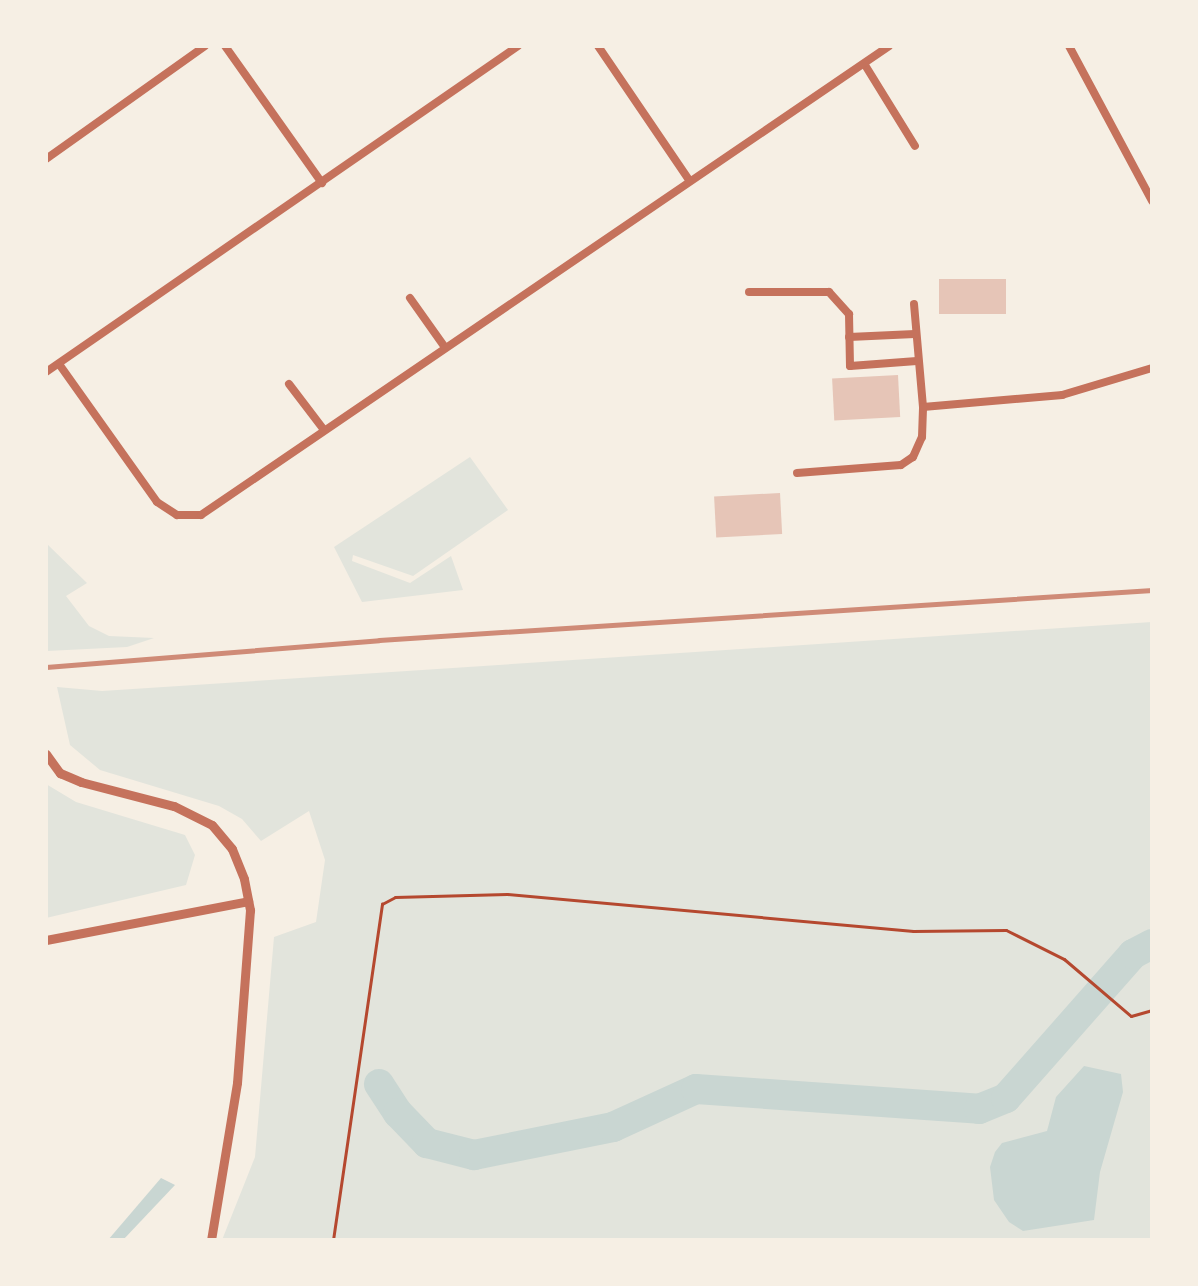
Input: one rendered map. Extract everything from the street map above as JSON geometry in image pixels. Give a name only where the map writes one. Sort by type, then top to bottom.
[{"type":"street","points":[[46,159],[205,46]]},
{"type":"street","points":[[225,46],[322,183]]},
{"type":"street","points":[[46,372],[518,46]]},
{"type":"street","points":[[598,46],[689,180]]},
{"type":"street","points":[[59,364],[157,502],[177,515],[201,515],[444,346],[562,271],[689,180],[865,65],[889,46]]},
{"type":"street","points":[[1069,46],[1152,201]]},
{"type":"street","points":[[865,65],[915,146]]},
{"type":"street","points":[[749,292],[829,292],[849,314],[850,366],[917,361]]},
{"type":"street","points":[[410,298],[444,346]]},
{"type":"street","points":[[797,473],[901,465],[913,457],[922,437],[923,407],[914,304]]},
{"type":"street","points":[[849,337],[915,334]]},
{"type":"street","points":[[923,407],[1062,395],[1152,368]]},
{"type":"street","points":[[289,384],[324,430]]},
{"type":"street","points":[[46,754],[60,773],[81,782],[174,806],[212,825],[232,849],[248,901],[237,1083],[211,1240]]},
{"type":"street","points":[[46,940],[248,901]]},
{"type":"path","points":[[333,1240],[382,904],[395,897],[507,894],[913,931],[1006,930],[1064,959],[1131,1016],[1152,1010]]},
{"type":"shaded area","points":[[470,457],[508,510],[413,576],[353,555],[352,561],[410,583],[451,556],[463,590],[362,602],[334,547]]},
{"type":"shaded area","points":[[46,543],[87,583],[66,596],[89,626],[109,636],[154,638],[127,647],[47,651]]},
{"type":"shaded area","points":[[1152,622],[1152,1240],[222,1240],[255,1157],[274,937],[316,922],[325,860],[309,811],[261,841],[242,819],[219,806],[100,770],[70,745],[57,687],[102,691]]},
{"type":"shaded area","points":[[46,784],[76,802],[185,835],[195,855],[186,885],[46,918]]},
{"type":"shaded area","points":[[1084,1066],[1121,1074],[1123,1092],[1100,1172],[1094,1220],[1023,1231],[1009,1222],[994,1200],[990,1167],[995,1152],[1002,1143],[1047,1131],[1056,1097]]},
{"type":"shaded area","points":[[161,1178],[175,1185],[123,1240],[108,1240]]},
{"type":"building","points":[[939,279],[1006,279],[1006,314],[939,314]]},
{"type":"building","points":[[898,375],[900,417],[834,420],[832,378]]},
{"type":"building","points":[[780,493],[782,534],[716,537],[714,496]]},
{"type":"waterway","points":[[379,1084],[398,1113],[427,1143],[474,1155],[613,1127],[696,1089],[979,1109],[1006,1098],[1133,954],[1152,944]]},
{"type":"railway","points":[[46,667],[379,640],[1152,590]]}]
